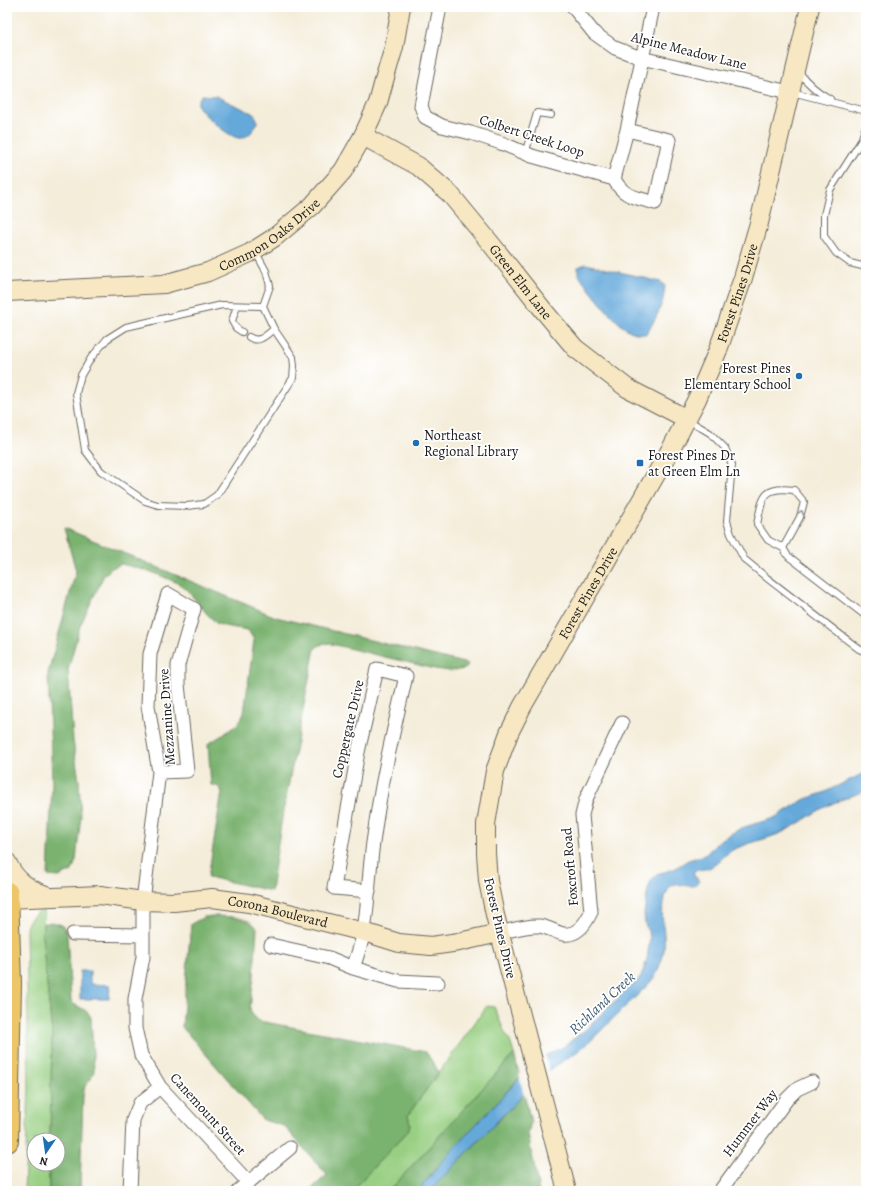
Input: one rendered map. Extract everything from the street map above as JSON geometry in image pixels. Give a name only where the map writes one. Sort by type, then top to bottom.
[{"type":"highway","points":[[7,893],[10,983],[7,1141]]},
{"type":"street","name":"Common Oaks Drive","points":[[7,292],[164,284],[208,272],[255,250],[275,237],[312,206],[344,171],[363,136],[378,103],[394,47],[401,7]]},
{"type":"street","name":"Colbert Creek Loop","points":[[440,7],[421,106],[425,117],[442,126],[471,133],[501,143],[525,154],[614,179]]},
{"type":"street","name":"Alpine Meadow Lane","points":[[573,7],[594,33],[615,48],[641,58],[790,92]]},
{"type":"street","points":[[627,130],[669,140],[655,203],[629,195],[619,189],[614,179],[627,130],[653,7]]},
{"type":"street","name":"Forest Pines Drive","points":[[567,1191],[524,1030],[490,894],[486,853],[486,824],[495,771],[509,733],[522,707],[673,445],[687,419],[718,350],[743,278],[759,224],[810,7]]},
{"type":"street","name":"Green Elm Lane","points":[[363,136],[418,166],[450,194],[575,348],[627,388],[687,419]]},
{"type":"street","name":"Mezzanine Drive","points":[[143,901],[159,772],[148,706],[150,654],[168,594],[194,609],[178,665],[178,684],[187,771],[159,772]]},
{"type":"street","name":"Coppergate Drive","points":[[353,968],[364,932],[369,891],[374,836],[386,765],[406,676],[377,669],[356,759],[334,888],[369,891]]},
{"type":"street","name":"Foxcroft Road","points":[[500,933],[526,926],[540,926],[565,934],[576,931],[585,924],[591,912],[582,815],[586,798],[622,723]]},
{"type":"street","name":"Corona Boulevard","points":[[7,862],[13,872],[28,888],[34,892],[53,897]]},
{"type":"street","name":"Corona Boulevard","points":[[7,899],[100,895],[143,901],[174,902],[212,898],[249,902],[364,932],[399,943],[431,946],[459,942],[500,933]]},
{"type":"street","name":"Canemount Street","points":[[143,901],[143,957],[136,999],[135,1028],[141,1055],[160,1087],[248,1182]]},
{"type":"street","points":[[73,934],[143,935]]},
{"type":"street","points":[[271,945],[329,958],[353,968],[398,981],[438,984]]},
{"type":"street","name":"Hummer Way","points":[[720,1191],[787,1099],[797,1089],[812,1082]]},
{"type":"street","points":[[130,1191],[133,1120],[140,1103],[160,1087]]},
{"type":"street","points":[[238,1191],[290,1148]]},
{"type":"lane","points":[[795,67],[810,86],[820,94],[836,103]]},
{"type":"lane","points":[[790,92],[866,111]]},
{"type":"lane","points":[[525,154],[537,112],[551,115]]},
{"type":"lane","points":[[866,126],[861,141],[845,164],[830,190],[824,215],[824,236],[836,253],[850,264],[866,268]]},
{"type":"lane","points":[[255,250],[266,271],[270,286],[263,306],[274,329],[293,357],[293,378],[217,495],[204,504],[187,506],[158,505],[145,501],[101,471],[85,450],[76,393],[81,375],[91,358],[107,340],[126,326],[222,305],[263,306]]},
{"type":"lane","points":[[237,306],[232,321],[236,328],[242,332]]},
{"type":"lane","points":[[249,337],[253,340],[260,340],[274,329]]},
{"type":"lane","points":[[687,419],[710,433],[725,448],[732,465],[727,521],[731,534],[744,559],[859,649],[866,652]]},
{"type":"lane","points":[[783,548],[800,517],[804,502],[794,490],[780,488],[768,492],[762,501],[757,524],[768,540],[783,548],[788,556],[866,616]]},
{"type":"green space","points":[[64,528],[276,617],[468,664],[465,669],[450,671],[435,669],[331,644],[324,643],[315,648],[281,824],[271,891],[208,877],[222,792],[218,787],[211,785],[208,744],[234,727],[242,718],[244,713],[254,640],[248,630],[224,626],[216,623],[187,590],[178,583],[149,571],[121,564],[112,568],[104,575],[80,626],[68,670],[81,817],[76,860],[72,871],[59,877],[48,876],[52,782],[48,673],[76,571]]},
{"type":"green space","points":[[42,909],[44,914],[42,936],[52,1033],[50,1132],[27,1132],[29,1089],[26,928],[30,919]]},
{"type":"green space","points":[[217,916],[244,919],[249,921],[257,928],[250,1009],[252,1014],[259,1021],[426,1052],[439,1072],[408,1115],[410,1124],[408,1131],[351,1191],[309,1191],[327,1175],[284,1126],[263,1120],[182,1027],[191,924],[204,917]]},
{"type":"green space","points":[[52,922],[62,925],[67,933],[71,1001],[73,1004],[87,1012],[91,1018],[94,1071],[91,1079],[85,1086],[83,1096],[80,1191],[49,1191],[49,1172],[66,1172],[66,1132],[50,1132],[52,1033],[42,936],[43,924]]},
{"type":"green space","points":[[487,1006],[494,1007],[510,1041],[514,1054],[389,1191],[351,1191],[408,1131],[410,1124],[408,1115]]},
{"type":"green space","points":[[514,1054],[520,1077],[438,1166],[418,1191],[389,1191]]},
{"type":"green space","points":[[524,1093],[531,1122],[528,1134],[539,1191],[430,1191],[501,1118]]},
{"type":"green space","points":[[26,1150],[26,1172],[49,1172],[49,1191],[24,1191]]},
{"type":"water","points":[[202,95],[216,96],[252,113],[256,116],[257,121],[255,128],[249,135],[241,138],[227,133],[215,124],[197,104]]},
{"type":"water","points":[[586,264],[661,282],[665,286],[659,311],[646,334],[628,330],[622,326],[588,288],[578,274],[578,267]]},
{"type":"water","points":[[866,772],[866,791],[823,808],[781,833],[737,848],[726,854],[710,868],[695,870],[693,874],[699,881],[696,885],[688,886],[679,884],[671,886],[664,899],[662,917],[664,950],[658,971],[654,978],[588,1043],[540,1077],[430,1191],[418,1191],[465,1136],[538,1059],[563,1047],[585,1030],[641,977],[647,959],[650,937],[645,924],[644,913],[648,889],[651,881],[657,874],[674,869],[688,860],[705,855],[719,841],[741,828],[774,818],[805,799],[823,793]]},
{"type":"water","points":[[80,971],[90,971],[90,984],[110,985],[109,999],[80,999]]},
{"type":"pier","points":[[545,1054],[549,1072],[524,1096],[519,1075],[537,1058]]},
{"type":"place","name":"Forest Pines Elementary School","points":[[799,376]]},
{"type":"place","name":"Northeast Regional Library","points":[[416,443]]},
{"type":"place","name":"Forest Pines Dr at Green Elm Ln","points":[[640,463]]},
{"type":"water label","name":"Richland Creek","points":[[602,1003]]}]
